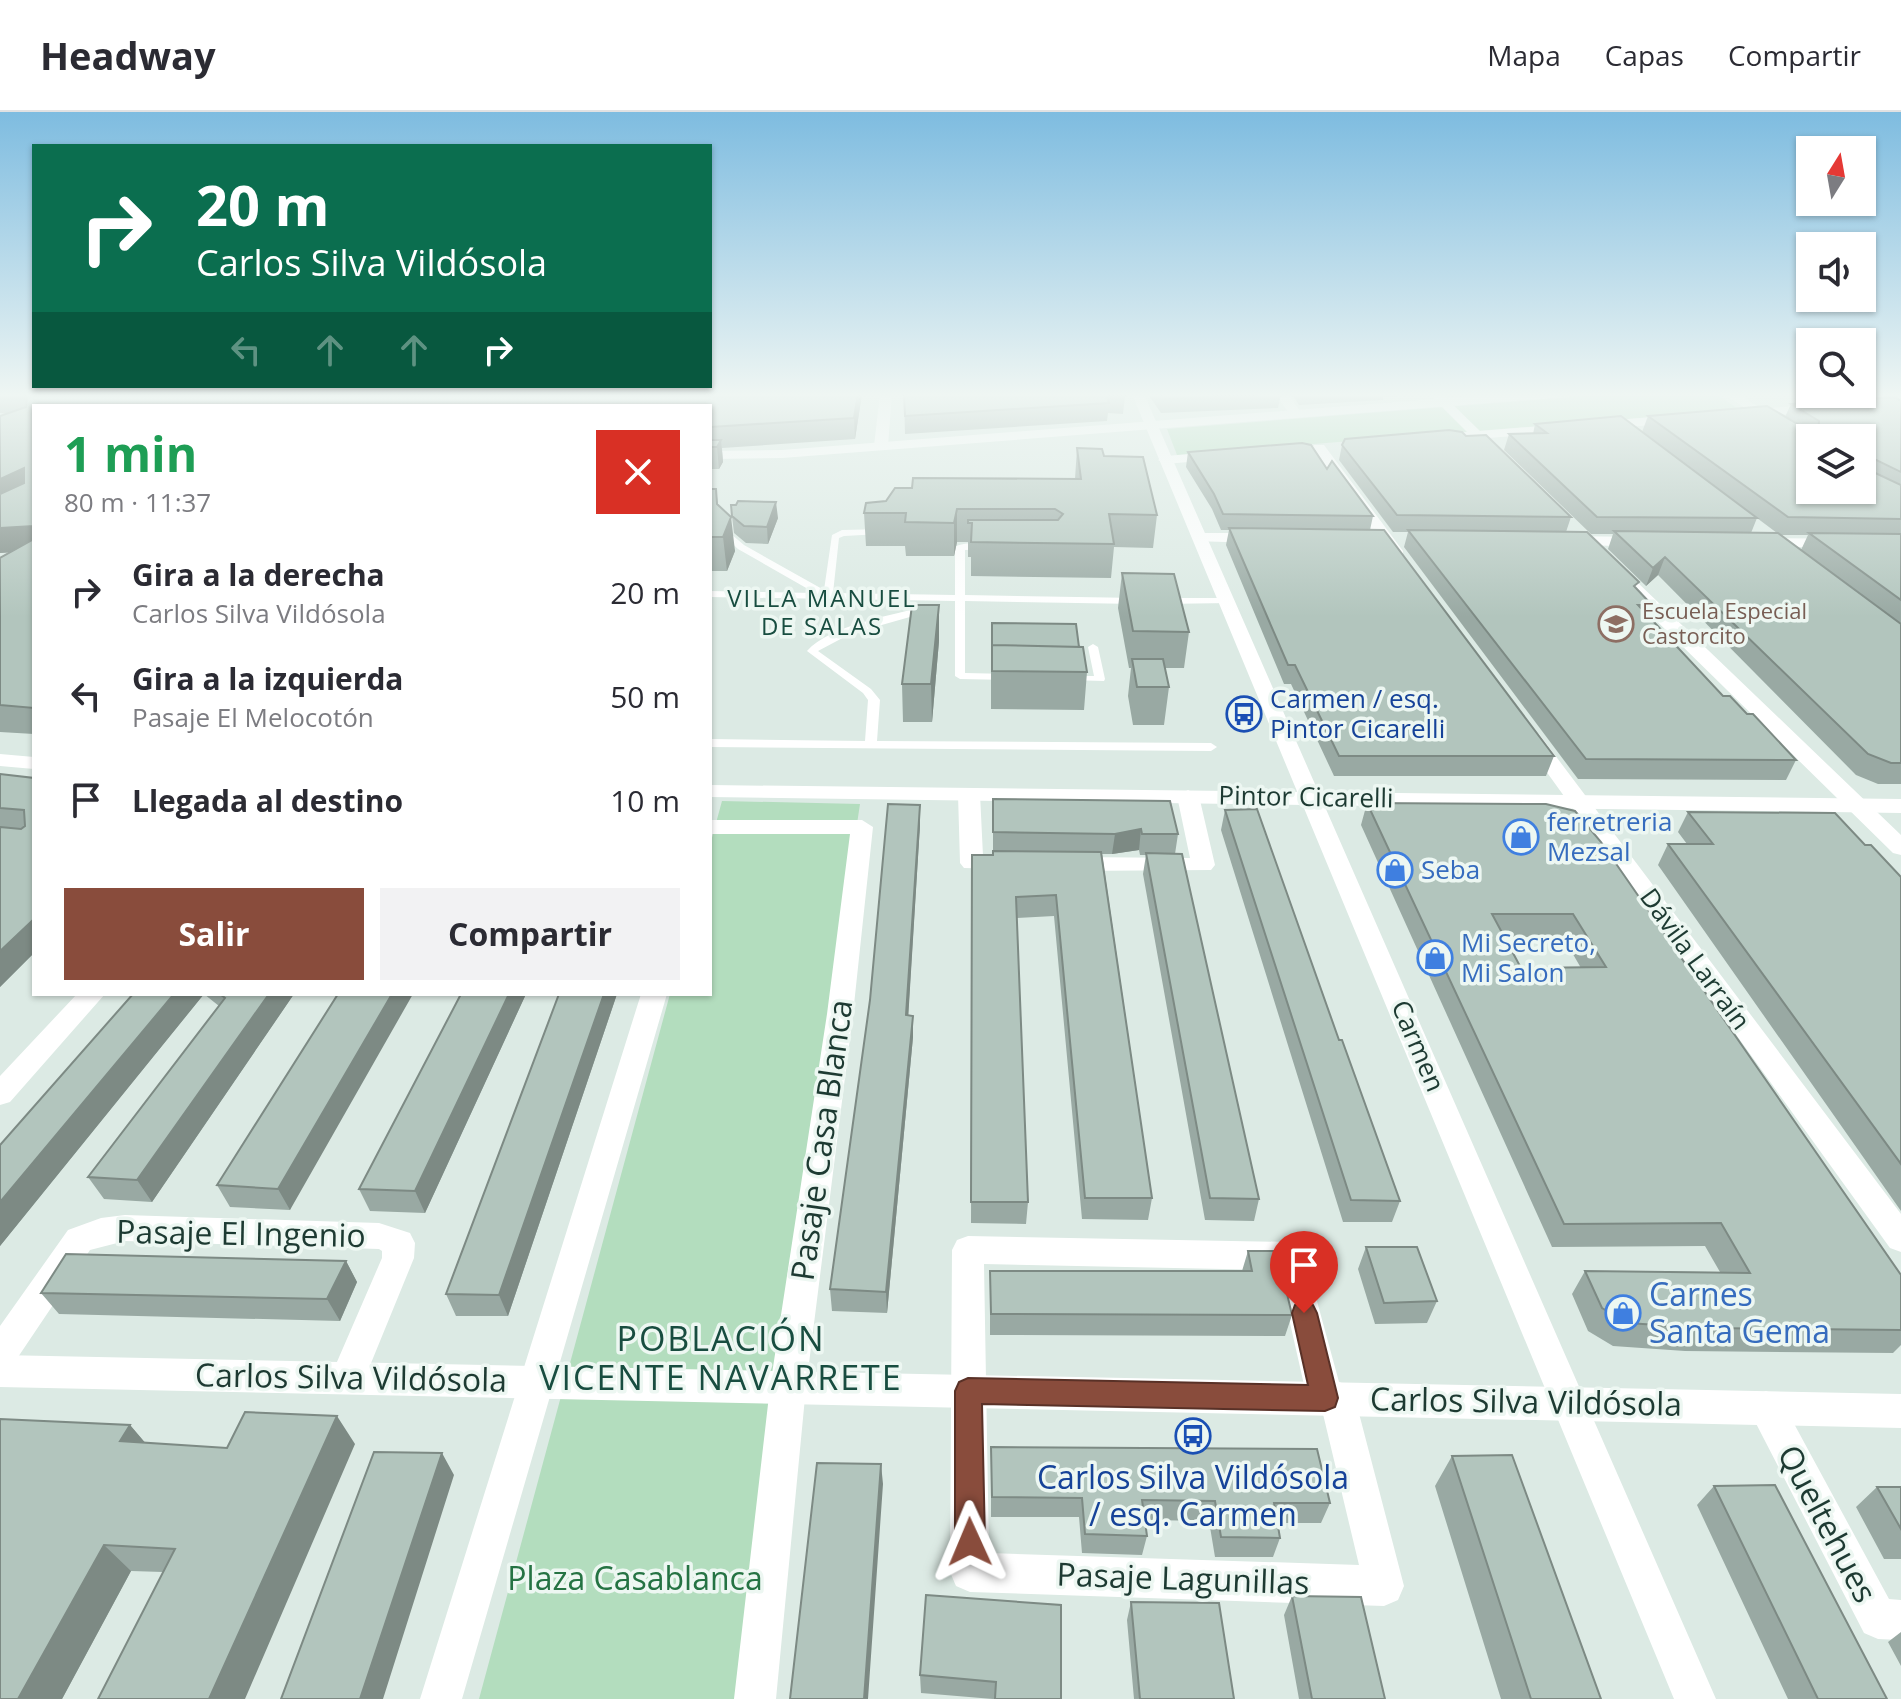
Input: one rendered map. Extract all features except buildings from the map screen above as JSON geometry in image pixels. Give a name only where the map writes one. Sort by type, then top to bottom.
[{"type":"street","name":"Carmen","points":[[1168,468],[1572,1403],[1695,1699]]},
{"type":"street","points":[[1334,468],[1412,575]]},
{"type":"street","points":[[1566,522],[1901,848]]},
{"type":"street","points":[[1750,523],[1802,563]]},
{"type":"street","points":[[1198,538],[1275,538]]},
{"type":"street","points":[[1541,541],[1658,542]]},
{"type":"street","points":[[1746,543],[1901,544]]},
{"type":"street","name":"Dávila Larraín","points":[[1523,726],[1901,1238]]},
{"type":"street","points":[[0,760],[32,763]]},
{"type":"street","name":"Pintor Cicarelli","points":[[712,791],[1901,806]]},
{"type":"street","points":[[969,794],[972,863],[1017,864]]},
{"type":"street","points":[[1046,864],[1203,865],[1188,796]]},
{"type":"street","name":"Pasaje Casa Blanca","points":[[712,827],[862,827],[840,1014],[788,1387],[755,1699]]},
{"type":"street","points":[[0,1094],[90,996]]},
{"type":"street","points":[[441,1699],[653,996]]},
{"type":"street","name":"Pasaje El Ingenio","points":[[0,1355],[79,1240],[101,1231],[125,1228],[379,1236],[399,1243],[398,1258],[348,1378]]},
{"type":"street","points":[[968,1391],[968,1250],[1196,1253],[1291,1256],[1331,1398]]},
{"type":"street","name":"Carlos Silva Vildósola","points":[[0,1371],[1901,1411]]},
{"type":"street","name":"Pasaje Lagunillas","points":[[968,1391],[970,1572],[1384,1586],[1331,1398]]},
{"type":"street","name":"Queltehues","points":[[1766,1408],[1878,1619],[1901,1620]]},
{"type":"lane","points":[[726,516],[727,535],[734,541],[828,596]]},
{"type":"lane","points":[[828,596],[835,537],[842,533],[878,532],[884,529],[889,517]]},
{"type":"lane","points":[[991,547],[960,547],[960,676],[1023,677]]},
{"type":"lane","points":[[712,594],[1227,601]]},
{"type":"lane","points":[[871,744],[874,700],[867,691],[812,651],[816,644],[960,598]]},
{"type":"lane","points":[[1054,678],[1100,679],[1093,647]]},
{"type":"lane","points":[[712,743],[1211,747]]},
{"type":"green space","name":"Plaza Casablanca","points":[[722,801],[860,804],[767,1419],[746,1699],[479,1699],[669,996],[712,996],[712,838]]},
{"type":"place","name":"Escuela Especial Castorcito","points":[[1616,624]]},
{"type":"place","name":"Carmen / esq. Pintor Cicarelli","points":[[1244,714]]},
{"type":"place","name":"ferretreria Mezsal","points":[[1521,837]]},
{"type":"place","name":"Seba","points":[[1395,870]]},
{"type":"place","name":"Mi Secreto, Mi Salon","points":[[1435,958]]},
{"type":"place","name":"Carnes Santa Gema","points":[[1623,1313]]},
{"type":"place","name":"Carlos Silva Vildósola / esq. Carmen","points":[[1193,1436]]},
{"type":"district","name":"VILLA MANUEL DE SALAS","points":[[822,613]]},
{"type":"district","name":"POBLACIÓN VICENTE NAVARRETE","points":[[721,1358]]},
{"type":"route","points":[[970,1542],[968,1391],[1325,1398],[1304,1313]]}]
